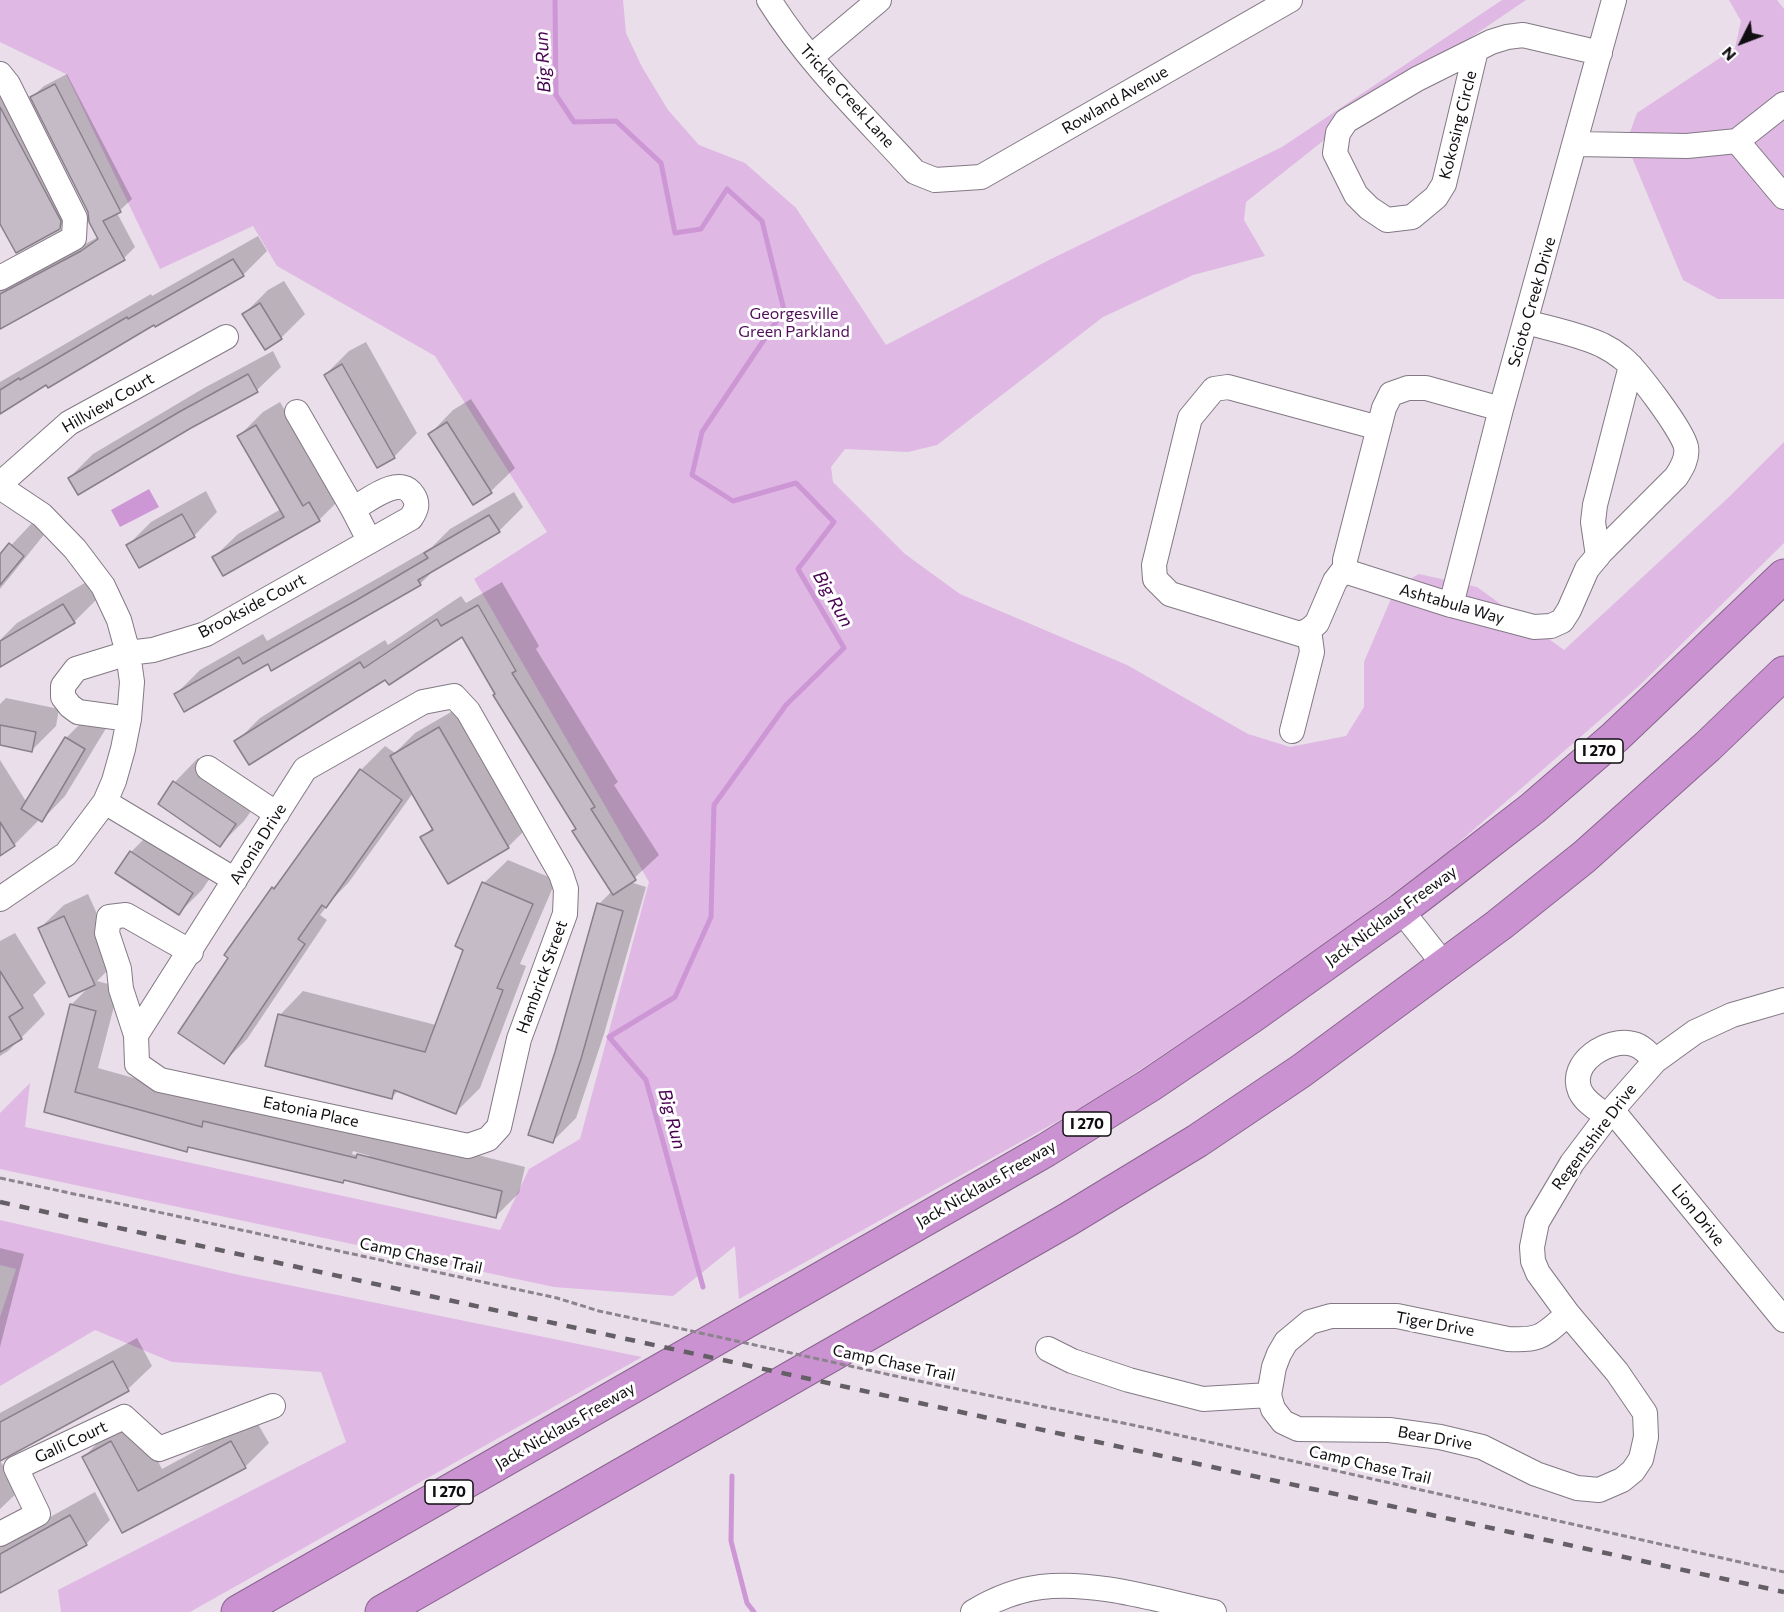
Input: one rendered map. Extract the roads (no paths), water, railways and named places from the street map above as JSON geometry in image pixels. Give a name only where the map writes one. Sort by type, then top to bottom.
[{"type":"highway","name":"Jack Nicklaus Freeway","points":[[237,1612],[1046,1150],[1150,1085],[1401,910],[1533,808],[1615,737],[1784,576]]},
{"type":"highway","points":[[382,1612],[1085,1210],[1197,1141],[1301,1071],[1445,966],[1584,857],[1708,746],[1784,673]]},
{"type":"street","name":"Trickle Creek Lane","points":[[770,0],[810,57],[915,172],[935,180]]},
{"type":"street","points":[[810,57],[879,0]]},
{"type":"street","name":"Rowland Avenue","points":[[935,180],[981,177],[1290,0]]},
{"type":"street","name":"Scioto Creek Drive","points":[[1451,605],[1501,409],[1614,0]]},
{"type":"street","name":"Kokosing Circle","points":[[1476,50],[1444,184],[1426,208],[1412,217],[1386,220],[1356,195],[1335,153],[1338,133],[1346,120],[1417,79],[1476,50],[1499,40],[1523,35],[1600,54]]},
{"type":"street","points":[[0,74],[8,84],[75,218],[74,238],[3,270]]},
{"type":"street","points":[[1576,144],[1687,146],[1737,141],[1784,104]]},
{"type":"street","points":[[1737,141],[1784,197]]},
{"type":"street","points":[[1526,322],[1602,345],[1622,357],[1674,422],[1686,445],[1683,466],[1676,477],[1598,556]]},
{"type":"street","name":"Hillview Court","points":[[0,485],[69,423],[226,337]]},
{"type":"street","points":[[1598,556],[1593,522],[1595,505],[1631,366]]},
{"type":"street","points":[[1379,428],[1228,387],[1214,389],[1190,418],[1154,565],[1155,579],[1170,594],[1300,634],[1309,630],[1317,622],[1335,581],[1345,568],[1345,560],[1379,428],[1384,408],[1391,394],[1408,388],[1426,388],[1501,409]]},
{"type":"street","points":[[297,412],[369,540]]},
{"type":"street","points":[[0,485],[42,515],[75,549],[103,586],[119,620],[128,653],[132,682],[129,719],[114,781],[105,802],[66,854],[0,899]]},
{"type":"street","name":"Brookside Court","points":[[129,719],[78,712],[63,697],[63,686],[76,669],[128,653],[153,650],[206,634],[411,518],[416,509],[416,500],[411,491],[402,487],[393,487],[353,509]]},
{"type":"street","name":"Ashtabula Way","points":[[1345,568],[1351,573],[1451,605],[1534,627],[1551,626],[1562,621],[1587,569],[1598,556]]},
{"type":"street","points":[[1292,731],[1312,651],[1309,630]]},
{"type":"street","name":"Avonia Drive","points":[[136,1035],[191,952],[305,769],[423,702],[454,696]]},
{"type":"street","name":"Hambrick Street","points":[[454,696],[468,711],[561,874],[566,889],[566,914],[519,1039],[499,1127],[488,1139]]},
{"type":"street","points":[[208,768],[277,814]]},
{"type":"street","points":[[105,802],[235,880]]},
{"type":"street","points":[[1401,910],[1445,966]]},
{"type":"street","points":[[136,1035],[121,989],[119,969],[106,933],[109,918],[126,915],[191,952]]},
{"type":"street","name":"Regentshire Drive","points":[[1609,1487],[1633,1471],[1641,1459],[1646,1437],[1645,1413],[1617,1372],[1568,1314],[1538,1273],[1533,1260],[1533,1235],[1537,1222],[1550,1196],[1572,1163],[1610,1113],[1655,1061],[1695,1032],[1732,1016],[1784,1000]]},
{"type":"street","name":"Eatonia Place","points":[[136,1035],[137,1064],[160,1080],[468,1146],[488,1139]]},
{"type":"street","name":"Lion Drive","points":[[1655,1061],[1640,1047],[1615,1042],[1587,1059],[1578,1079],[1579,1088],[1590,1104],[1610,1113],[1784,1320]]},
{"type":"street","name":"Tiger Drive","points":[[1269,1395],[1274,1367],[1286,1342],[1310,1322],[1331,1316],[1397,1316],[1508,1339],[1526,1340],[1543,1335],[1568,1314]]},
{"type":"street","points":[[1048,1349],[1095,1369],[1203,1399],[1269,1395]]},
{"type":"street","name":"Bear Drive","points":[[1269,1395],[1273,1409],[1283,1422],[1298,1429],[1389,1430],[1440,1437],[1482,1447],[1536,1473],[1577,1488],[1599,1490],[1609,1487]]},
{"type":"street","name":"Galli Court","points":[[0,1534],[38,1514],[16,1467],[124,1417],[159,1449],[273,1406]]},
{"type":"street","points":[[973,1612],[1009,1594],[1040,1587],[1071,1585],[1102,1588],[1214,1612]]},
{"type":"waterway","name":"Big Run","points":[[555,0],[556,95],[574,122],[616,121],[661,163],[675,233],[701,229],[727,189],[762,221],[784,310],[702,432],[692,475],[733,501],[796,483],[834,522],[798,569],[844,648],[786,705],[714,805],[711,917],[675,997],[609,1037],[646,1080],[703,1287]]},
{"type":"waterway","name":"Big Run","points":[[732,1476],[731,1541],[747,1603],[754,1612]]},
{"type":"railway","points":[[0,1202],[1784,1592]]},
{"type":"park label","name":"Georgesville Green Parkland","points":[[794,323]]}]
